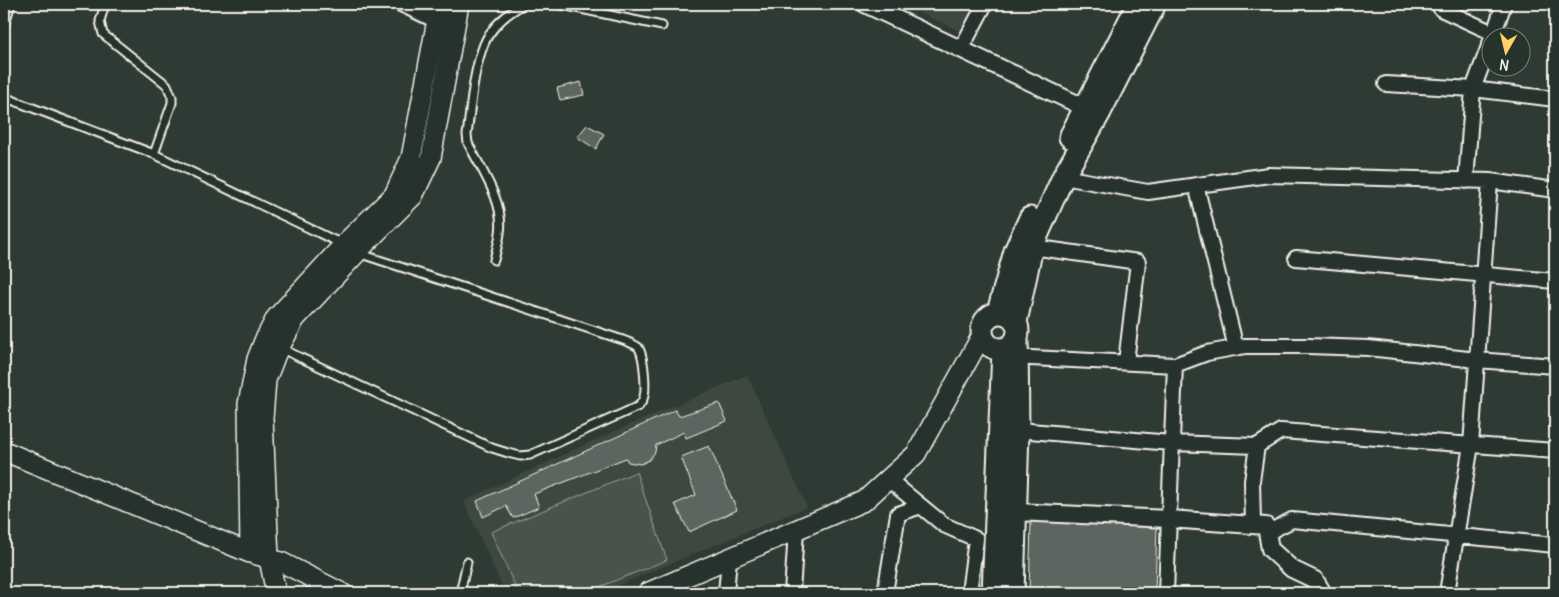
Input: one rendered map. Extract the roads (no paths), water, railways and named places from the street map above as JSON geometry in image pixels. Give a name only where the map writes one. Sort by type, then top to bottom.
[{"type":"main road","points":[[351,249],[413,196],[430,158],[459,4]]},
{"type":"main road","points":[[1013,593],[1018,430],[1008,343],[1032,247],[1138,4]]},
{"type":"main road","points":[[993,593],[986,538],[1018,245],[1092,111],[1155,4]]},
{"type":"main road","points":[[250,553],[248,404],[257,359],[295,319],[394,195],[412,158],[438,13]]},
{"type":"main road","points":[[647,593],[864,501],[916,454],[979,340],[983,324],[990,315],[1008,343]]},
{"type":"main road","points":[[979,340],[987,349],[1008,343]]},
{"type":"main road","points":[[271,345],[262,418],[269,559],[276,593]]},
{"type":"main road","points":[[4,452],[250,553],[280,562],[342,593]]},
{"type":"street","points":[[401,4],[438,13]]},
{"type":"street","points":[[865,4],[1092,111]]},
{"type":"street","points":[[960,49],[985,4]]},
{"type":"street","points":[[1495,28],[1504,4]]},
{"type":"street","points":[[1441,9],[1482,31]]},
{"type":"street","points":[[1466,181],[1473,89],[1482,64]]},
{"type":"street","points":[[1386,84],[1473,89],[1555,99]]},
{"type":"street","points":[[1063,177],[1148,192],[1269,175],[1490,181],[1555,190]]},
{"type":"street","points":[[1448,593],[1471,445],[1490,181]]},
{"type":"street","points":[[1196,185],[1236,348]]},
{"type":"street","points":[[1032,247],[1138,262],[1126,362]]},
{"type":"street","points":[[1296,258],[1555,281]]},
{"type":"street","points":[[1008,343],[1126,362],[1175,364],[1207,353],[1245,346],[1308,346],[1360,348],[1555,366]]},
{"type":"street","points":[[1166,593],[1175,364]]},
{"type":"street","points":[[1018,430],[1172,442],[1257,446],[1281,431],[1555,451]]},
{"type":"street","points":[[1257,446],[1252,481],[1260,529],[1270,549],[1292,570],[1315,580],[1322,593]]},
{"type":"street","points":[[888,479],[944,525],[986,538],[969,593]]},
{"type":"street","points":[[884,593],[898,514],[921,506]]},
{"type":"street","points":[[1016,512],[1169,519],[1260,529],[1292,520],[1555,544]]},
{"type":"street","points":[[792,593],[796,531]]},
{"type":"street","points":[[726,593],[729,559]]},
{"type":"lane","points":[[4,26],[11,4]]},
{"type":"lane","points":[[105,4],[100,21],[103,34],[167,85],[172,96],[172,103],[154,154]]},
{"type":"lane","points":[[494,260],[500,233],[500,216],[496,198],[468,143],[467,135],[476,78],[484,44],[488,36],[509,13],[524,4]]},
{"type":"lane","points":[[557,4],[662,26]]},
{"type":"lane","points":[[4,97],[154,154],[351,249],[623,340],[638,348],[642,355],[645,390],[643,400],[639,406],[530,455],[520,456],[492,448],[271,345]]},
{"type":"lane","points":[[460,593],[467,562]]}]
